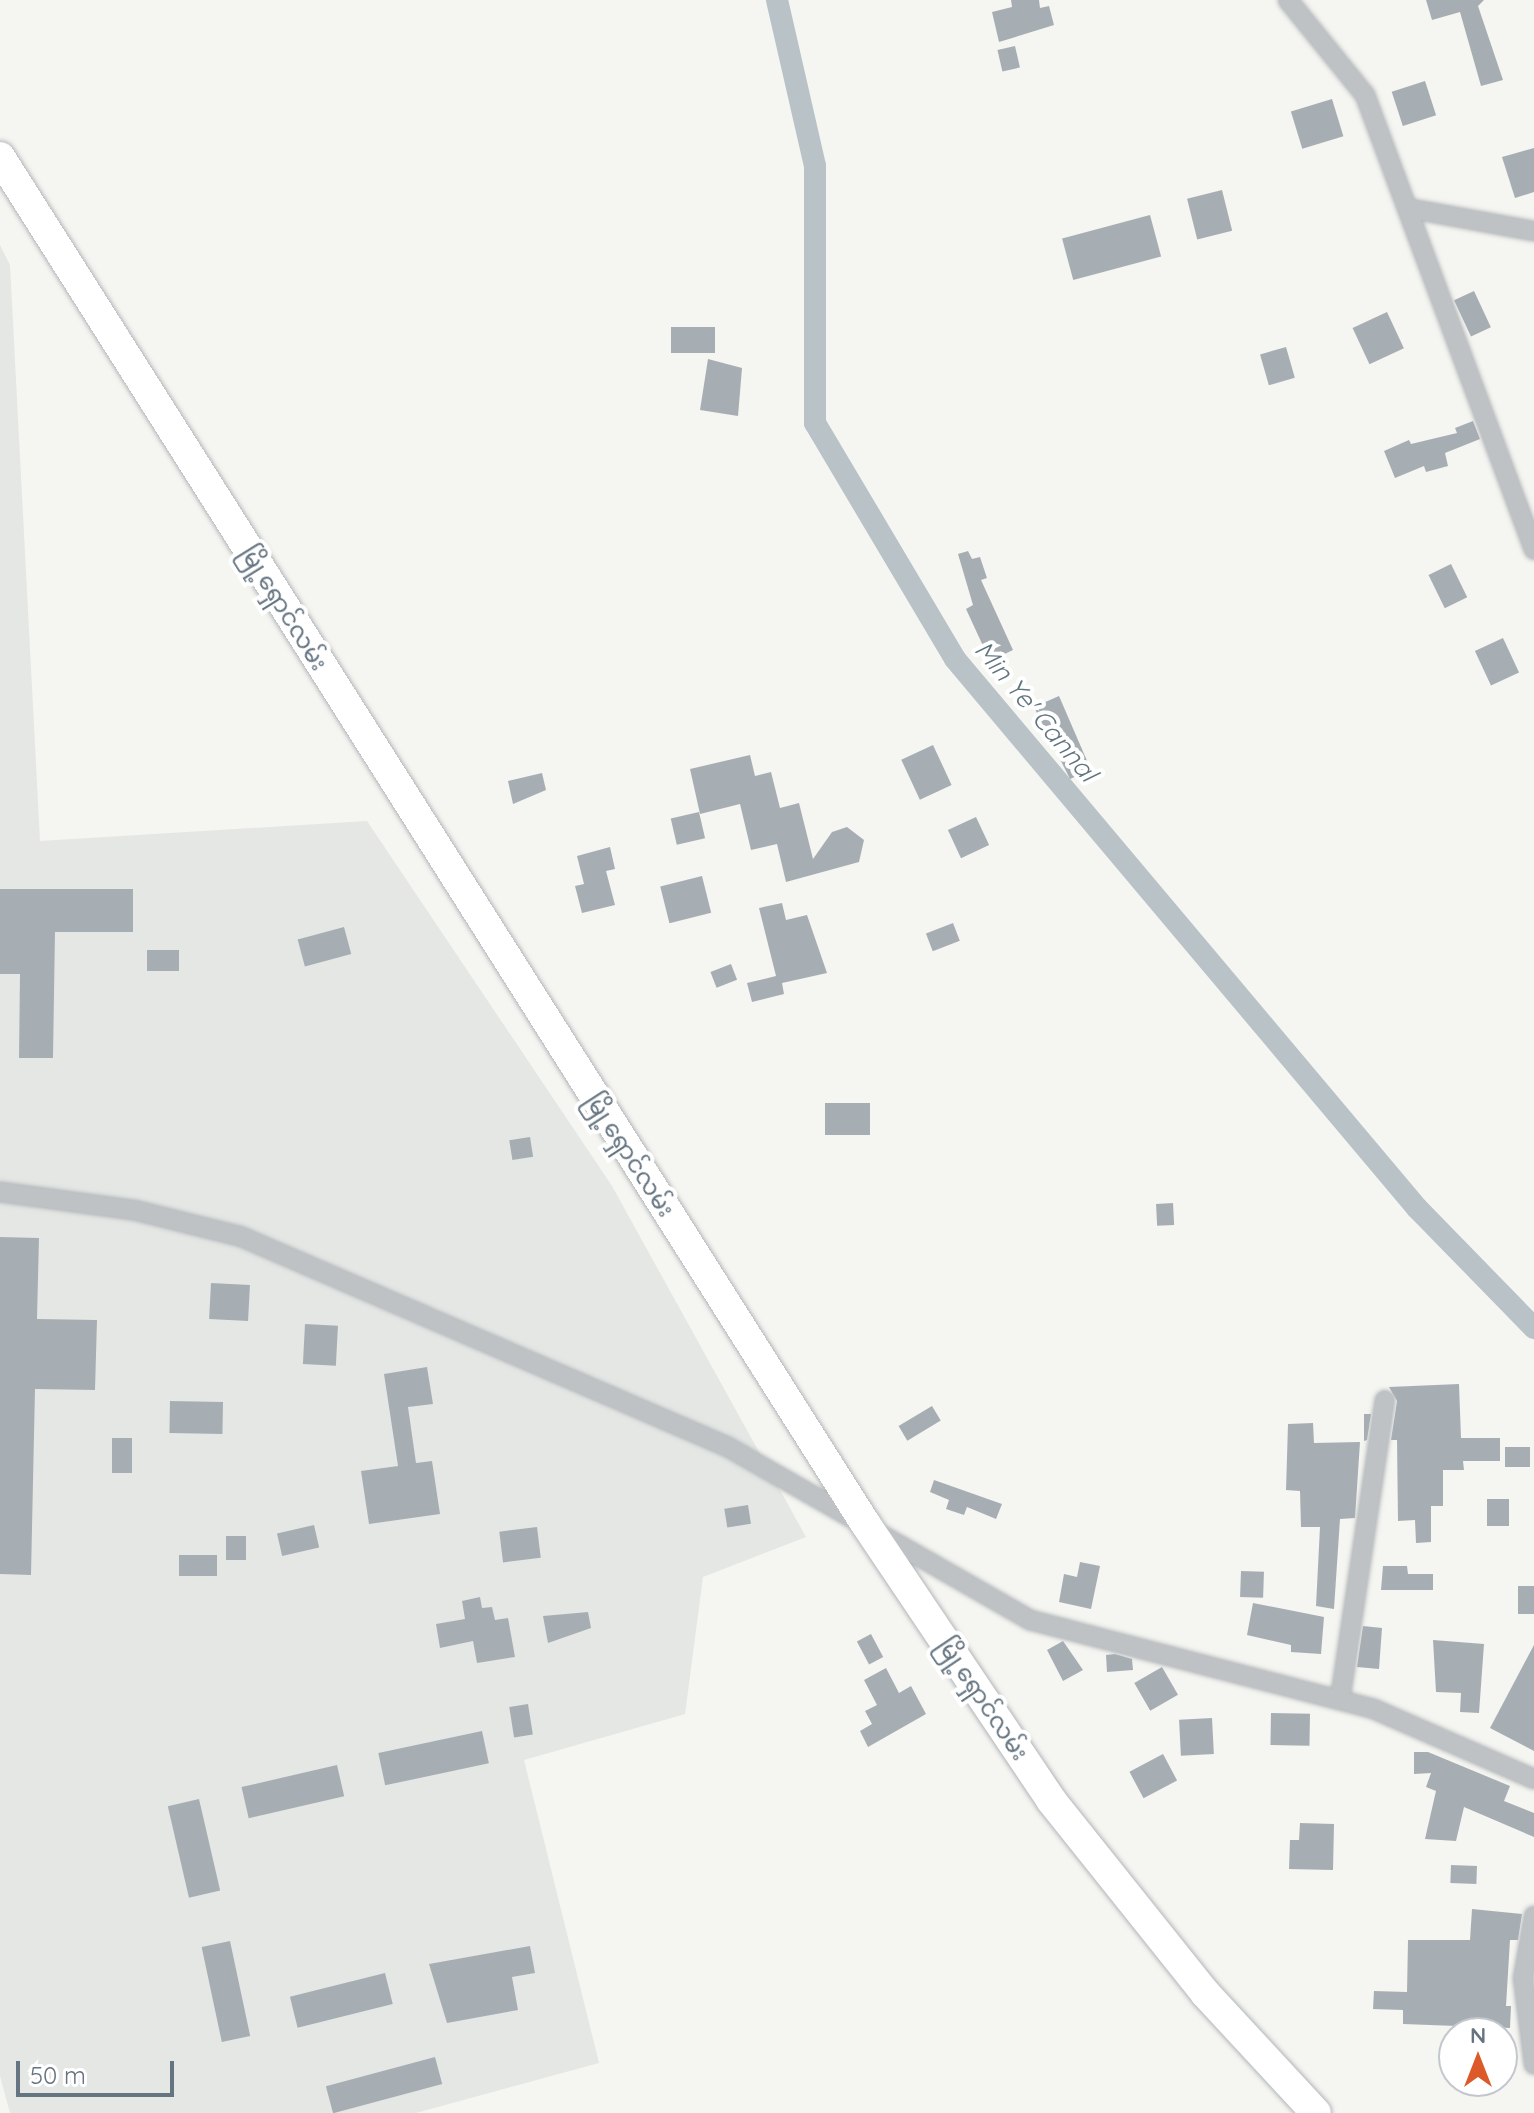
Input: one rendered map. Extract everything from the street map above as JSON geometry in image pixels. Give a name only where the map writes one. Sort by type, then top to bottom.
[{"type":"main road","name":"မြို့ရှောင်လမ်း","points":[[0,157],[865,1523],[1051,1800],[1205,1993],[1316,2113]]},
{"type":"street","points":[[1288,0],[1365,95],[1534,550]]},
{"type":"street","points":[[1407,208],[1534,231]]},
{"type":"street","points":[[0,1192],[134,1210],[242,1237],[728,1447],[1030,1620],[1374,1709],[1534,1779]]},
{"type":"street","points":[[1340,1700],[1385,1400]]},
{"type":"street","points":[[1534,1916],[1523,1978],[1534,2064]]},
{"type":"shaded area","points":[[0,245],[10,265],[40,841],[367,821],[612,1186],[806,1537],[703,1577],[685,1714],[524,1760],[599,2063],[416,2113],[10,2113],[0,2076]]},
{"type":"building","points":[[1011,0],[1039,0],[1040,8],[1049,6],[1054,25],[999,42],[992,12],[1012,7]]},
{"type":"building","points":[[1426,0],[1484,0],[1478,6],[1503,80],[1481,86],[1460,12],[1432,20]]},
{"type":"building","points":[[1015,46],[1020,67],[1002,71],[997,50]]},
{"type":"building","points":[[1425,81],[1436,115],[1403,126],[1392,92]]},
{"type":"building","points":[[1332,99],[1343,136],[1302,149],[1291,112]]},
{"type":"building","points":[[1534,148],[1534,192],[1515,198],[1502,157]]},
{"type":"building","points":[[1222,190],[1232,231],[1197,239],[1187,199]]},
{"type":"building","points":[[1150,215],[1161,257],[1073,280],[1062,239]]},
{"type":"building","points":[[1474,291],[1491,327],[1471,337],[1454,300]]},
{"type":"building","points":[[1387,312],[1404,348],[1369,364],[1353,328]]},
{"type":"building","points":[[671,327],[715,327],[715,353],[671,353]]},
{"type":"building","points":[[1286,347],[1295,378],[1269,385],[1260,354]]},
{"type":"building","points":[[708,359],[742,368],[738,416],[700,410]]},
{"type":"building","points":[[1473,421],[1480,439],[1445,453],[1448,466],[1426,472],[1424,466],[1395,478],[1384,451],[1409,440],[1411,444],[1457,433],[1455,428]]},
{"type":"building","points":[[968,551],[972,559],[980,557],[987,578],[981,580],[1013,650],[990,661],[966,609],[973,605],[958,554]]},
{"type":"building","points":[[1451,564],[1467,597],[1445,608],[1429,575]]},
{"type":"building","points":[[1503,638],[1519,672],[1491,686],[1475,651]]},
{"type":"building","points":[[1059,696],[1091,770],[1070,779],[1034,707]]},
{"type":"building","points":[[933,745],[952,785],[920,800],[901,760]]},
{"type":"building","points":[[750,755],[755,776],[771,772],[780,808],[799,803],[813,859],[832,832],[847,827],[864,840],[859,862],[786,882],[777,844],[751,850],[740,804],[700,814],[690,769]]},
{"type":"building","points":[[542,773],[546,790],[513,804],[508,781]]},
{"type":"building","points":[[699,812],[705,838],[677,845],[671,819]]},
{"type":"building","points":[[976,817],[989,845],[961,858],[948,830]]},
{"type":"building","points":[[610,847],[615,869],[606,871],[615,905],[582,913],[575,886],[584,884],[577,856]]},
{"type":"building","points":[[702,876],[711,913],[669,923],[660,886]]},
{"type":"building","points":[[0,889],[133,889],[133,932],[55,932],[53,1058],[19,1058],[20,974],[0,974]]},
{"type":"building","points":[[782,903],[786,920],[807,915],[827,973],[782,983],[784,994],[752,1002],[747,983],[776,976],[759,908]]},
{"type":"building","points":[[953,923],[960,941],[933,951],[926,933]]},
{"type":"building","points":[[344,927],[351,954],[305,966],[298,939]]},
{"type":"building","points":[[147,950],[179,950],[179,971],[147,971]]},
{"type":"building","points":[[731,964],[737,980],[717,988],[710,972]]},
{"type":"building","points":[[825,1103],[870,1103],[870,1135],[825,1135]]},
{"type":"building","points":[[530,1137],[533,1157],[512,1160],[509,1140]]},
{"type":"building","points":[[1173,1203],[1174,1225],[1157,1226],[1156,1204]]},
{"type":"building","points":[[0,1237],[39,1238],[37,1319],[97,1320],[95,1390],[35,1389],[31,1575],[0,1574]]},
{"type":"building","points":[[211,1283],[250,1285],[248,1321],[209,1319]]},
{"type":"building","points":[[305,1324],[338,1326],[336,1366],[303,1364]]},
{"type":"building","points":[[427,1367],[433,1404],[408,1407],[416,1463],[432,1461],[440,1514],[369,1524],[361,1471],[398,1466],[384,1374]]},
{"type":"building","points":[[1459,1384],[1461,1438],[1500,1438],[1500,1461],[1463,1461],[1464,1470],[1443,1470],[1443,1506],[1431,1506],[1431,1542],[1416,1543],[1415,1520],[1398,1521],[1397,1440],[1391,1440],[1397,1401],[1389,1387]]},
{"type":"building","points":[[170,1401],[223,1402],[222,1434],[169,1433]]},
{"type":"building","points":[[932,1406],[941,1421],[907,1441],[899,1426]]},
{"type":"building","points":[[1364,1414],[1371,1414],[1367,1440],[1364,1441]]},
{"type":"building","points":[[1313,1423],[1314,1443],[1360,1442],[1355,1518],[1340,1519],[1334,1609],[1316,1606],[1320,1527],[1301,1527],[1300,1491],[1286,1490],[1288,1424]]},
{"type":"building","points":[[112,1438],[132,1438],[132,1473],[112,1473]]},
{"type":"building","points":[[1505,1447],[1530,1447],[1530,1467],[1505,1467]]},
{"type":"building","points":[[934,1480],[1002,1504],[996,1519],[967,1507],[964,1515],[946,1509],[949,1500],[930,1492]]},
{"type":"building","points":[[1487,1499],[1509,1499],[1509,1526],[1487,1526]]},
{"type":"building","points":[[748,1505],[751,1524],[727,1528],[724,1509]]},
{"type":"building","points":[[314,1525],[319,1547],[282,1556],[277,1534]]},
{"type":"building","points":[[537,1527],[541,1558],[503,1562],[499,1532]]},
{"type":"building","points":[[226,1536],[246,1536],[246,1560],[226,1560]]},
{"type":"building","points":[[179,1555],[217,1555],[217,1576],[179,1576]]},
{"type":"building","points":[[1080,1562],[1100,1566],[1091,1609],[1059,1602],[1064,1574],[1077,1577]]},
{"type":"building","points":[[1383,1566],[1407,1566],[1408,1574],[1433,1574],[1433,1590],[1381,1590]]},
{"type":"building","points":[[1241,1571],[1264,1572],[1263,1598],[1240,1597]]},
{"type":"building","points":[[1518,1586],[1534,1586],[1534,1614],[1518,1614]]},
{"type":"building","points":[[480,1597],[482,1608],[492,1607],[495,1620],[508,1618],[515,1657],[477,1663],[473,1641],[440,1648],[436,1624],[465,1619],[462,1601]]},
{"type":"building","points":[[1253,1603],[1324,1617],[1321,1654],[1291,1652],[1291,1645],[1247,1635]]},
{"type":"building","points":[[588,1612],[591,1628],[548,1643],[543,1616]]},
{"type":"building","points":[[1363,1626],[1382,1628],[1379,1669],[1357,1667]]},
{"type":"building","points":[[871,1634],[883,1657],[869,1664],[857,1642]]},
{"type":"building","points":[[1433,1640],[1484,1644],[1479,1713],[1460,1712],[1461,1693],[1436,1692]]},
{"type":"building","points":[[1063,1641],[1083,1670],[1063,1681],[1047,1650]]},
{"type":"building","points":[[1534,1645],[1534,1751],[1490,1728]]},
{"type":"building","points":[[1106,1655],[1132,1659],[1133,1670],[1107,1672]]},
{"type":"building","points":[[1162,1667],[1178,1695],[1150,1711],[1134,1683]]},
{"type":"building","points":[[886,1668],[899,1693],[911,1686],[926,1714],[868,1747],[860,1731],[872,1724],[865,1711],[877,1705],[864,1680]]},
{"type":"building","points":[[528,1704],[533,1735],[514,1738],[509,1707]]},
{"type":"building","points":[[1271,1713],[1310,1714],[1309,1746],[1270,1745]]},
{"type":"building","points":[[1212,1718],[1214,1754],[1181,1756],[1179,1720]]},
{"type":"building","points":[[482,1731],[489,1763],[385,1785],[378,1753]]},
{"type":"building","points":[[1414,1752],[1428,1752],[1510,1786],[1504,1801],[1534,1813],[1534,1837],[1464,1807],[1456,1841],[1425,1839],[1436,1791],[1426,1787],[1431,1773],[1414,1774]]},
{"type":"building","points":[[1163,1754],[1177,1780],[1144,1798],[1129,1772]]},
{"type":"building","points":[[337,1765],[344,1796],[249,1818],[242,1787]]},
{"type":"building","points":[[199,1799],[220,1891],[189,1898],[168,1806]]},
{"type":"building","points":[[1300,1823],[1334,1824],[1333,1870],[1289,1869],[1290,1840],[1299,1840]]},
{"type":"building","points":[[1451,1865],[1477,1866],[1476,1884],[1450,1883]]},
{"type":"building","points":[[1472,1909],[1522,1914],[1518,1940],[1510,1940],[1506,2006],[1511,2006],[1510,2017],[1438,2017],[1438,2025],[1403,2024],[1403,2010],[1373,2009],[1374,1991],[1407,1992],[1408,1940],[1470,1940]]},
{"type":"building","points":[[230,1941],[250,2036],[222,2042],[202,1947]]},
{"type":"building","points":[[530,1946],[535,1973],[512,1977],[518,2010],[447,2023],[429,1964]]},
{"type":"building","points":[[385,1973],[393,2004],[298,2028],[290,1997]]},
{"type":"building","points":[[435,2057],[442,2084],[334,2113],[326,2086]]},
{"type":"waterway","name":"Min Ye' Cannal","points":[[777,0],[815,166],[815,423],[955,659],[1417,1208],[1534,1328]]}]
